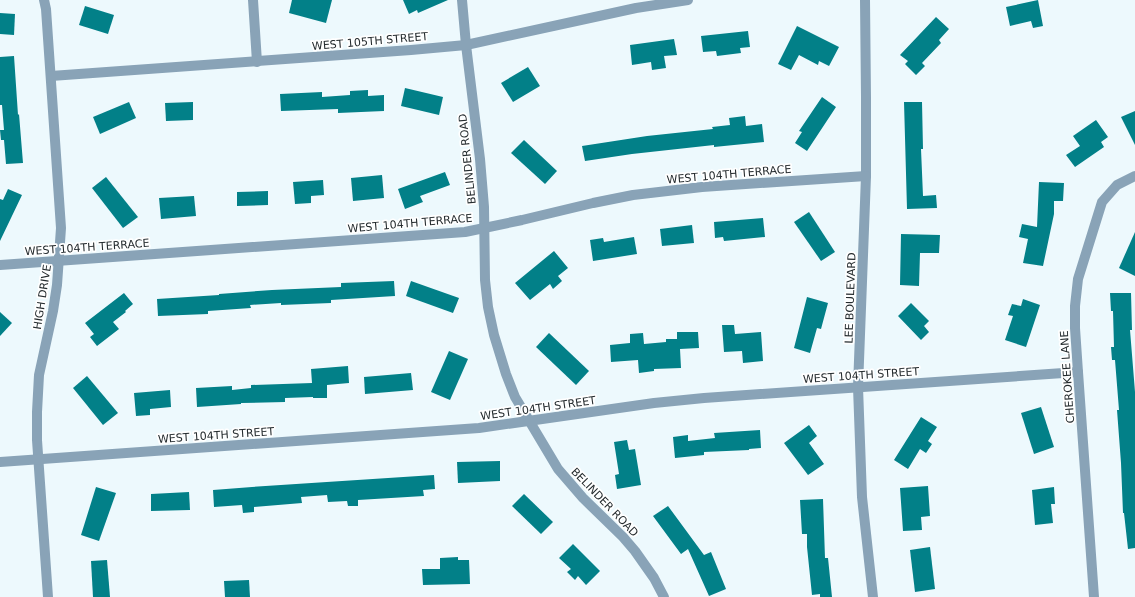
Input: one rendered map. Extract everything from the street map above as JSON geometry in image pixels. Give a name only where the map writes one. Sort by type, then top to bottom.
[{"type":"street","name":"HIGH DRIVE","points":[[44,0],[46,8],[61,228],[59,261],[53,310],[39,375],[37,412],[38,459],[48,597]]},
{"type":"street","points":[[253,0],[257,62]]},
{"type":"street","name":"BELINDER ROAD","points":[[462,0],[480,159],[484,207],[485,280],[488,307],[494,335],[506,374],[515,397],[558,469],[583,498],[623,536],[654,578],[664,597]]},
{"type":"street","name":"WEST 105TH STREET","points":[[51,76],[257,62],[466,45],[670,1],[688,0]]},
{"type":"street","name":"LEE BOULEVARD","points":[[865,0],[866,176],[858,387],[862,498],[873,597]]},
{"type":"street","name":"WEST 104TH TERRACE","points":[[0,265],[465,232],[633,194],[702,187],[866,176]]},
{"type":"street","name":"CHEROKEE LANE","points":[[1094,597],[1075,328],[1075,306],[1078,279],[1102,202],[1117,185],[1135,176]]},
{"type":"street","name":"WEST 104TH STREET","points":[[0,462],[479,428],[690,399],[1078,372]]},
{"type":"building","points":[[292,0],[332,0],[326,23],[289,13]]},
{"type":"building","points":[[403,0],[448,0],[418,13],[417,10],[409,14]]},
{"type":"building","points":[[1038,0],[1043,26],[1033,28],[1031,21],[1010,26],[1006,7]]},
{"type":"building","points":[[85,6],[114,15],[108,34],[79,25]]},
{"type":"building","points":[[0,13],[15,14],[14,35],[0,34]]},
{"type":"building","points":[[936,17],[949,29],[939,40],[941,43],[922,63],[925,66],[916,75],[905,64],[908,61],[900,55]]},
{"type":"building","points":[[797,26],[839,47],[829,66],[819,61],[818,65],[799,55],[791,70],[778,64]]},
{"type":"building","points":[[748,31],[750,47],[740,48],[741,53],[717,56],[716,51],[703,52],[701,36]]},
{"type":"building","points":[[674,39],[677,55],[664,56],[666,68],[652,70],[651,62],[632,65],[630,45]]},
{"type":"building","points":[[14,56],[23,163],[6,164],[4,140],[1,140],[0,130],[4,130],[2,105],[0,105],[0,57]]},
{"type":"building","points":[[528,67],[540,86],[513,102],[501,83]]},
{"type":"building","points":[[405,88],[443,97],[439,115],[401,106]]},
{"type":"building","points":[[368,90],[368,96],[384,95],[384,111],[338,113],[338,109],[281,111],[280,94],[322,92],[322,97],[350,95],[350,91]]},
{"type":"building","points":[[822,97],[836,107],[807,151],[795,143],[802,132],[799,131]]},
{"type":"building","points":[[129,102],[136,118],[100,134],[93,117]]},
{"type":"building","points":[[193,102],[193,120],[166,121],[165,103]]},
{"type":"building","points":[[904,102],[922,102],[923,149],[921,149],[923,196],[936,195],[937,208],[907,209]]},
{"type":"building","points":[[1135,111],[1135,145],[1121,117]]},
{"type":"building","points":[[745,116],[746,126],[762,124],[764,142],[714,147],[714,145],[585,161],[582,146],[647,136],[713,129],[712,127],[730,125],[729,118]]},
{"type":"building","points":[[1096,120],[1108,137],[1101,142],[1104,147],[1075,167],[1066,155],[1080,146],[1073,136]]},
{"type":"building","points":[[524,140],[557,171],[545,184],[511,153]]},
{"type":"building","points":[[445,172],[450,185],[420,196],[423,202],[405,209],[398,189]]},
{"type":"building","points":[[382,175],[384,198],[353,201],[351,178]]},
{"type":"building","points":[[106,177],[138,217],[123,228],[92,188]]},
{"type":"building","points":[[323,180],[324,195],[311,196],[311,203],[295,204],[293,182]]},
{"type":"building","points":[[1039,182],[1064,183],[1063,201],[1054,201],[1054,214],[1043,266],[1023,263],[1028,239],[1019,237],[1022,224],[1037,227]]},
{"type":"building","points":[[8,189],[22,195],[0,241],[0,199],[3,200]]},
{"type":"building","points":[[268,191],[268,205],[237,206],[237,192]]},
{"type":"building","points":[[194,196],[196,216],[161,219],[159,198]]},
{"type":"building","points":[[809,212],[835,252],[821,261],[794,222]]},
{"type":"building","points":[[763,218],[765,237],[724,241],[723,237],[715,238],[714,222]]},
{"type":"building","points":[[692,225],[694,243],[662,246],[660,229]]},
{"type":"building","points":[[1135,232],[1135,276],[1119,268]]},
{"type":"building","points":[[901,234],[940,235],[939,253],[920,253],[919,286],[900,285]]},
{"type":"building","points":[[634,237],[637,254],[593,261],[590,240],[603,238],[604,242]]},
{"type":"building","points":[[554,251],[568,268],[558,276],[562,281],[553,289],[550,284],[530,300],[515,283]]},
{"type":"building","points":[[394,281],[395,296],[331,300],[331,303],[281,305],[281,303],[250,305],[251,308],[208,311],[208,314],[158,316],[157,299],[272,290],[341,287],[341,283]]},
{"type":"building","points":[[411,281],[459,298],[453,313],[406,296]]},
{"type":"building","points":[[124,293],[133,304],[125,311],[126,312],[113,322],[119,329],[97,346],[90,337],[94,334],[85,323]]},
{"type":"building","points":[[1110,293],[1131,293],[1132,330],[1130,330],[1135,392],[1135,548],[1128,549],[1123,513],[1117,410],[1119,410],[1115,360],[1112,360],[1111,347],[1114,347],[1113,311],[1111,311]]},
{"type":"building","points":[[807,297],[828,303],[821,329],[817,328],[810,353],[794,348]]},
{"type":"building","points":[[1023,299],[1040,305],[1026,347],[1005,340],[1013,316],[1008,315],[1012,304],[1021,306]]},
{"type":"building","points":[[911,303],[929,321],[924,326],[929,332],[921,340],[898,316]]},
{"type":"building","points":[[0,312],[12,323],[0,336]]},
{"type":"building","points":[[722,325],[734,325],[735,334],[761,332],[763,361],[743,363],[742,351],[724,352]]},
{"type":"building","points":[[677,332],[698,332],[699,348],[680,349],[681,368],[654,369],[654,371],[639,373],[638,360],[611,362],[610,345],[630,343],[630,334],[643,333],[644,344],[666,342],[666,339],[677,339]]},
{"type":"building","points":[[549,333],[589,371],[576,385],[536,347]]},
{"type":"building","points":[[449,351],[468,359],[450,400],[431,392]]},
{"type":"building","points":[[348,366],[349,383],[327,385],[327,398],[285,398],[285,402],[241,403],[197,407],[196,388],[232,386],[232,390],[251,388],[251,385],[312,383],[311,369]]},
{"type":"building","points":[[411,373],[413,390],[365,394],[364,377]]},
{"type":"building","points":[[87,376],[118,413],[103,425],[73,388]]},
{"type":"building","points":[[170,390],[171,407],[150,409],[150,415],[136,416],[134,393]]},
{"type":"building","points":[[1041,407],[1054,447],[1034,454],[1021,413]]},
{"type":"building","points":[[921,417],[937,427],[928,441],[932,444],[926,453],[920,449],[908,469],[894,460]]},
{"type":"building","points":[[809,425],[817,436],[809,443],[824,464],[808,475],[784,443]]},
{"type":"building","points":[[760,430],[761,448],[704,452],[704,455],[675,458],[673,437],[688,435],[688,441],[715,438],[714,433]]},
{"type":"building","points":[[627,440],[629,450],[635,449],[641,485],[617,489],[615,475],[619,474],[614,442]]},
{"type":"building","points":[[500,461],[500,481],[458,483],[457,462]]},
{"type":"building","points":[[434,475],[435,489],[423,490],[424,496],[358,500],[358,506],[348,506],[347,501],[328,502],[327,495],[301,497],[302,503],[254,507],[254,512],[243,513],[242,505],[214,507],[213,490]]},
{"type":"building","points":[[928,486],[930,516],[921,517],[922,530],[903,531],[900,488]]},
{"type":"building","points":[[96,487],[116,493],[99,541],[81,535]]},
{"type":"building","points":[[1054,487],[1055,504],[1051,504],[1053,523],[1035,525],[1032,490]]},
{"type":"building","points":[[189,492],[190,510],[151,511],[151,494]]},
{"type":"building","points":[[524,494],[553,522],[541,534],[512,506]]},
{"type":"building","points":[[823,499],[825,558],[828,558],[832,597],[820,597],[820,594],[812,595],[807,534],[802,534],[800,500]]},
{"type":"building","points":[[668,506],[704,555],[711,552],[726,589],[709,596],[688,549],[681,554],[653,516]]},
{"type":"building","points":[[573,544],[600,571],[586,585],[578,576],[575,580],[567,572],[571,569],[559,558]]},
{"type":"building","points":[[930,547],[935,589],[915,592],[910,550]]},
{"type":"building","points":[[458,557],[458,560],[469,560],[470,584],[423,585],[422,569],[440,569],[440,558]]},
{"type":"building","points":[[107,560],[110,597],[93,597],[91,561]]},
{"type":"building","points":[[249,580],[250,597],[225,597],[224,581]]}]
